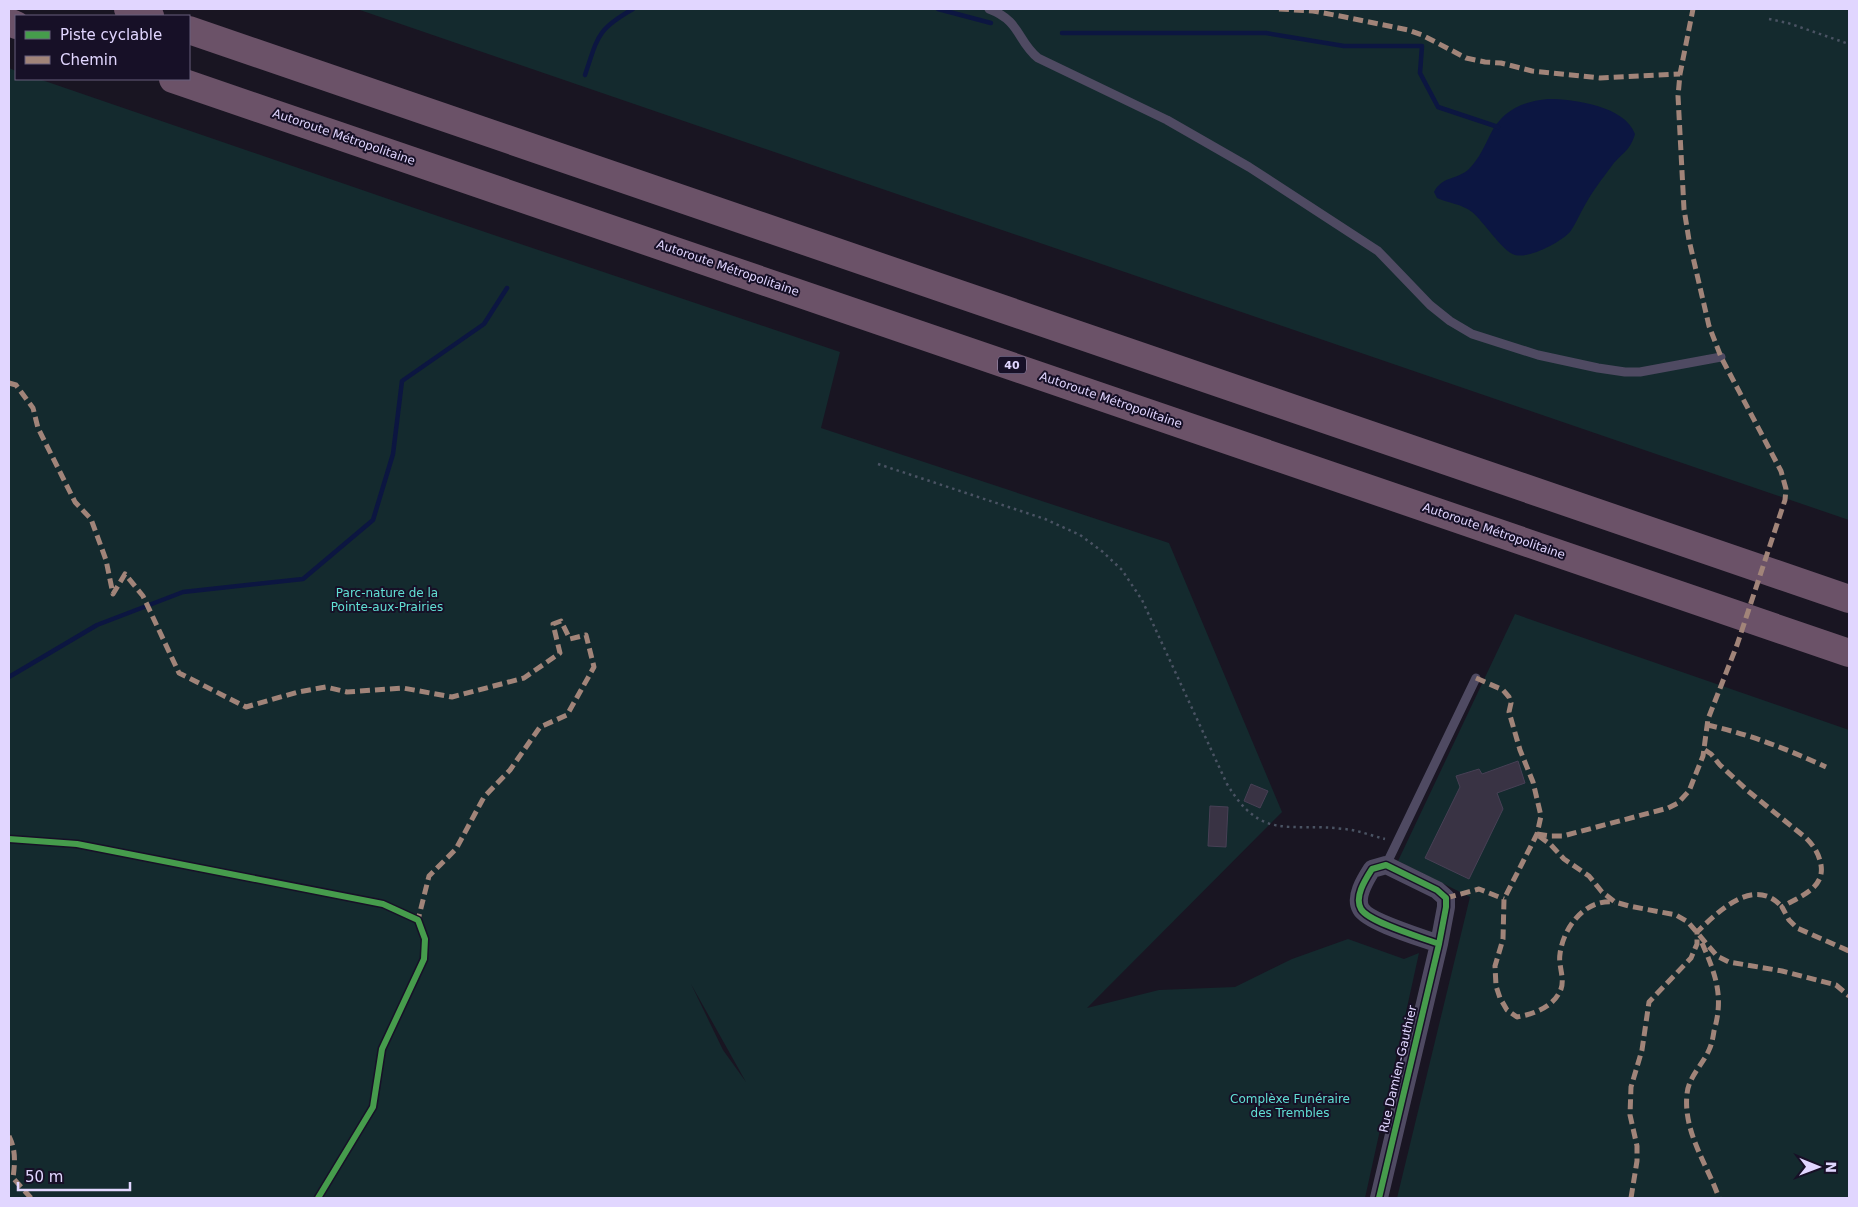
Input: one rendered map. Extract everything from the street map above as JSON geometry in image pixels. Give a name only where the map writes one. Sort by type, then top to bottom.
[{"type":"highway","points":[[128,9],[147,15]]},
{"type":"highway","points":[[190,30],[1849,599]]},
{"type":"highway","name":"Autoroute Métropolitaine","points":[[177,80],[1849,653]]},
{"type":"street","points":[[1386,865],[1372,869],[1359,895],[1360,908],[1366,915],[1387,925],[1439,944]]},
{"type":"street","name":"Rue Damien-Gauthier","points":[[1379,1198],[1446,908],[1446,898],[1438,890],[1386,865]]},
{"type":"lane","points":[[989,9],[1012,23],[1028,48],[1038,58],[1136,104],[1192,134],[1249,167],[1378,251],[1430,305],[1456,325],[1472,334],[1538,354],[1598,368],[1625,372],[1640,372],[1722,357]]},
{"type":"lane","points":[[1386,865],[1476,678]]},
{"type":"path","points":[[1769,19],[1788,23],[1849,44]]},
{"type":"path","points":[[878,464],[1045,519],[1080,535],[1103,552],[1122,570],[1142,600],[1227,784],[1237,800],[1258,820],[1277,826],[1346,829],[1397,842]]},
{"type":"green space","points":[[357,9],[1849,9],[1849,520],[1846,519]]},
{"type":"green space","name":"Parc-nature de la Pointe-aux-Prairies","points":[[9,68],[15,71],[15,80],[42,80],[840,352],[821,428],[1169,543],[1282,812],[1087,1008],[1159,990],[1235,987],[1292,959],[1348,939],[1404,959],[1419,953],[1365,1198],[9,1198]],"holes":[[[691,984],[746,1082],[723,1050]]]},
{"type":"green space","points":[[1515,614],[1849,730],[1849,1198],[1397,1198],[1470,897],[1398,861]]},
{"type":"shaded area","points":[[1548,99],[1598,106],[1621,117],[1629,124],[1635,134],[1628,149],[1614,163],[1594,190],[1570,232],[1544,249],[1521,256],[1515,255],[1504,248],[1472,212],[1464,207],[1437,198],[1434,192],[1441,183],[1460,175],[1473,165],[1496,125],[1508,113],[1531,102]]},
{"type":"building","points":[[1518,761],[1525,783],[1497,793],[1503,809],[1469,879],[1425,858],[1460,787],[1456,776],[1479,769],[1482,774]]},
{"type":"building","points":[[1251,784],[1268,791],[1260,808],[1244,801]]},
{"type":"building","points":[[1210,806],[1228,807],[1226,847],[1208,846]]},
{"type":"waterway","points":[[585,75],[596,43],[605,29],[633,9]]},
{"type":"waterway","points":[[938,9],[991,23]]},
{"type":"waterway","points":[[1062,33],[1266,33],[1344,46],[1422,46],[1420,73],[1438,107],[1498,127]]},
{"type":"waterway","points":[[9,677],[97,625],[183,592],[303,579],[373,520],[393,454],[402,381],[484,324],[507,288]]},
{"type":"marked path","points":[[1279,9],[1313,11],[1408,30],[1422,35],[1466,58],[1501,63],[1532,71],[1600,78],[1680,74]]},
{"type":"marked path","points":[[1537,834],[1563,836],[1668,808],[1678,803],[1689,791],[1703,756],[1708,719],[1737,645],[1785,500],[1786,489],[1781,471],[1721,357],[1709,326],[1689,240],[1684,209],[1678,96],[1680,74],[1693,9]]},
{"type":"marked path","points":[[9,383],[16,385],[33,408],[38,428],[75,502],[91,519],[106,560],[113,594],[125,574],[143,596],[179,673],[246,707],[298,692],[326,687],[347,692],[403,688],[452,697],[524,678],[560,653],[553,624],[561,621],[570,639],[586,635],[594,667],[567,715],[540,727],[510,770],[484,797],[456,849],[429,876],[418,920]]},
{"type":"marked path","points":[[1476,678],[1503,690],[1509,697],[1511,703],[1509,712],[1520,750],[1533,782],[1541,816],[1537,834],[1504,899],[1503,939],[1495,966],[1496,986],[1507,1010],[1517,1017],[1537,1012],[1554,1001],[1562,985],[1560,963],[1562,944],[1571,925],[1585,910],[1594,905],[1604,902],[1615,902]]},
{"type":"marked path","points":[[1707,725],[1768,743],[1826,767]]},
{"type":"marked path","points":[[1705,750],[1748,791],[1806,838],[1814,847],[1821,865],[1819,880],[1809,891],[1782,907],[1789,920],[1797,928],[1849,951]]},
{"type":"marked path","points":[[1539,836],[1551,845],[1564,859],[1589,876],[1602,892],[1615,902],[1676,915],[1688,922],[1717,956],[1729,962],[1782,971],[1836,985],[1849,996]]},
{"type":"marked path","points":[[1446,898],[1479,889],[1504,899]]},
{"type":"marked path","points":[[1631,1198],[1637,1161],[1637,1146],[1630,1115],[1631,1087],[1642,1050],[1649,1002],[1691,958],[1697,944],[1697,932],[1726,907],[1748,896],[1760,895],[1771,898],[1782,907]]},
{"type":"marked path","points":[[1702,943],[1717,986],[1717,1019],[1710,1048],[1690,1082],[1687,1094],[1687,1108],[1692,1135],[1719,1198]]},
{"type":"marked path","points":[[9,1136],[13,1146],[13,1178],[31,1198]]},
{"type":"cycle path","points":[[9,839],[77,844],[383,904],[418,920],[425,939],[424,959],[382,1049],[373,1107],[318,1198]]},
{"type":"cycle path","points":[[1379,1198],[1439,944],[1446,898],[1437,890],[1386,865],[1372,869],[1360,894],[1359,904],[1361,909],[1366,914],[1385,924],[1439,944]]},
{"type":"park label","name":"Complèxe Funéraire des Trembles","points":[[1290,1106]]}]
